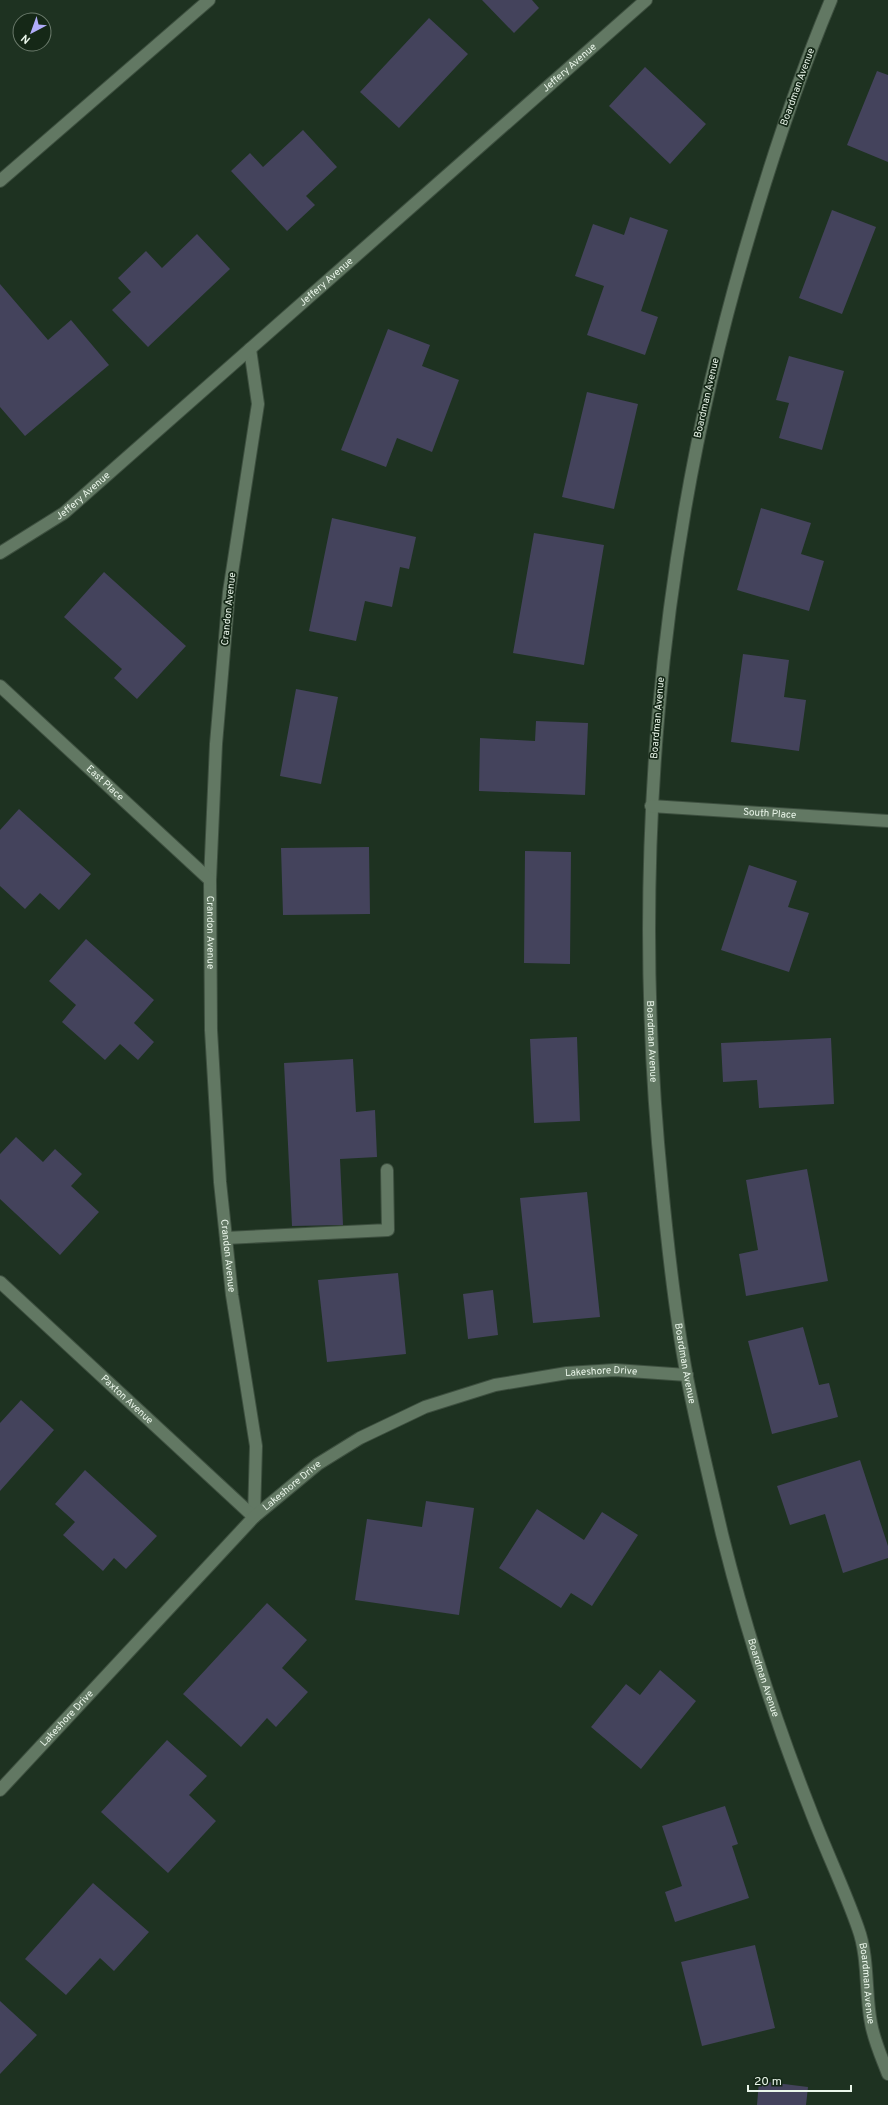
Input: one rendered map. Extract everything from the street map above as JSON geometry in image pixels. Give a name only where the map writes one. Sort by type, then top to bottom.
[{"type":"street","points":[[0,181],[209,0]]},
{"type":"street","name":"Jeffery Avenue","points":[[0,553],[64,513],[646,0]]},
{"type":"street","name":"Boardman Avenue","points":[[832,0],[816,36],[769,168],[729,303],[697,440],[678,543],[664,651],[651,806],[648,928],[654,1104],[668,1243],[687,1375],[723,1537],[761,1672],[808,1804],[861,1934],[871,2026],[888,2074]]},
{"type":"street","name":"Crandon Avenue","points":[[250,349],[258,404],[229,592],[216,744],[210,880],[211,1030],[220,1182],[232,1295],[256,1446],[254,1517]]},
{"type":"street","name":"East Place","points":[[0,686],[210,880]]},
{"type":"street","name":"South Place","points":[[651,806],[888,821]]},
{"type":"street","points":[[226,1238],[388,1230],[387,1170]]},
{"type":"street","name":"Paxton Avenue","points":[[0,1282],[254,1517]]},
{"type":"street","name":"Lakeshore Drive","points":[[0,1790],[254,1517],[318,1464],[360,1438],[425,1407],[495,1385],[567,1373],[615,1370],[687,1375]]},
{"type":"building","points":[[482,0],[532,0],[539,8],[514,33]]},
{"type":"building","points":[[429,18],[468,54],[399,128],[360,92]]},
{"type":"building","points":[[645,67],[706,124],[670,164],[609,106]]},
{"type":"building","points":[[877,71],[888,75],[888,162],[847,145]]},
{"type":"building","points":[[303,130],[337,167],[306,196],[315,205],[287,231],[231,171],[250,153],[263,167]]},
{"type":"building","points":[[832,210],[876,227],[842,314],[799,298]]},
{"type":"building","points":[[630,217],[668,230],[641,311],[658,317],[645,355],[587,335],[604,286],[575,276],[593,224],[624,235]]},
{"type":"building","points":[[197,234],[230,269],[148,347],[112,310],[131,292],[118,278],[146,251],[162,268]]},
{"type":"building","points":[[0,284],[48,340],[71,320],[109,365],[25,436],[0,407]]},
{"type":"building","points":[[388,329],[430,345],[422,366],[459,380],[432,452],[397,438],[386,467],[341,450]]},
{"type":"building","points":[[789,356],[844,371],[822,450],[779,438],[789,403],[776,400]]},
{"type":"building","points":[[587,392],[638,404],[614,509],[562,497]]},
{"type":"building","points":[[761,508],[811,523],[801,554],[824,561],[809,611],[737,590]]},
{"type":"building","points":[[332,518],[416,537],[409,569],[400,567],[392,607],[365,601],[356,641],[309,631]]},
{"type":"building","points":[[534,533],[604,545],[584,665],[513,653]]},
{"type":"building","points":[[104,572],[186,646],[137,699],[114,678],[122,669],[64,617]]},
{"type":"building","points":[[743,654],[789,660],[784,697],[806,700],[799,751],[731,742]]},
{"type":"building","points":[[296,689],[338,697],[321,784],[280,776]]},
{"type":"building","points":[[536,721],[588,723],[585,795],[479,791],[480,738],[535,741]]},
{"type":"building","points":[[19,809],[91,874],[59,910],[40,893],[25,909],[0,886],[0,830]]},
{"type":"building","points":[[369,847],[370,914],[283,915],[281,848]]},
{"type":"building","points":[[525,851],[571,852],[570,964],[524,963]]},
{"type":"building","points":[[749,865],[797,881],[788,907],[809,913],[789,972],[721,950]]},
{"type":"building","points":[[86,939],[154,1000],[134,1023],[154,1042],[138,1060],[120,1044],[105,1060],[62,1022],[76,1005],[49,981]]},
{"type":"building","points":[[577,1037],[580,1121],[534,1123],[530,1039]]},
{"type":"building","points":[[831,1038],[834,1104],[759,1108],[757,1080],[723,1082],[721,1043]]},
{"type":"building","points":[[353,1059],[356,1112],[375,1110],[377,1157],[340,1159],[343,1225],[292,1226],[284,1063]]},
{"type":"building","points":[[16,1137],[43,1162],[55,1149],[82,1174],[71,1186],[99,1212],[60,1255],[0,1199],[0,1154]]},
{"type":"building","points":[[807,1169],[828,1281],[746,1296],[739,1254],[758,1250],[746,1180]]},
{"type":"building","points":[[587,1192],[600,1317],[533,1323],[520,1198]]},
{"type":"building","points":[[398,1273],[406,1354],[327,1362],[318,1280]]},
{"type":"building","points":[[493,1290],[498,1335],[468,1339],[463,1294]]},
{"type":"building","points":[[803,1327],[819,1385],[829,1383],[838,1417],[772,1434],[748,1341]]},
{"type":"building","points":[[21,1400],[54,1430],[0,1491],[0,1423]]},
{"type":"building","points":[[860,1460],[888,1546],[888,1558],[843,1573],[825,1514],[790,1525],[777,1486]]},
{"type":"building","points":[[85,1470],[157,1536],[126,1569],[114,1558],[103,1571],[63,1535],[75,1522],[55,1504]]},
{"type":"building","points":[[426,1501],[474,1508],[459,1615],[355,1600],[367,1519],[422,1527]]},
{"type":"building","points":[[537,1509],[584,1540],[602,1512],[638,1535],[592,1606],[571,1593],[561,1608],[499,1568]]},
{"type":"building","points":[[267,1603],[307,1640],[282,1668],[308,1692],[276,1727],[267,1718],[241,1747],[183,1694]]},
{"type":"building","points":[[660,1670],[696,1701],[641,1769],[591,1727],[626,1684],[640,1695]]},
{"type":"building","points":[[167,1740],[207,1776],[189,1795],[216,1821],[168,1873],[101,1812]]},
{"type":"building","points":[[725,1806],[738,1844],[732,1846],[749,1898],[675,1922],[665,1892],[682,1886],[662,1826]]},
{"type":"building","points":[[93,1883],[149,1932],[114,1971],[100,1958],[66,1995],[25,1959]]},
{"type":"building","points":[[755,1945],[775,2028],[702,2046],[681,1962]]},
{"type":"building","points":[[0,2001],[37,2035],[0,2074]]},
{"type":"building","points":[[759,2081],[808,2087],[806,2105],[757,2105]]}]
